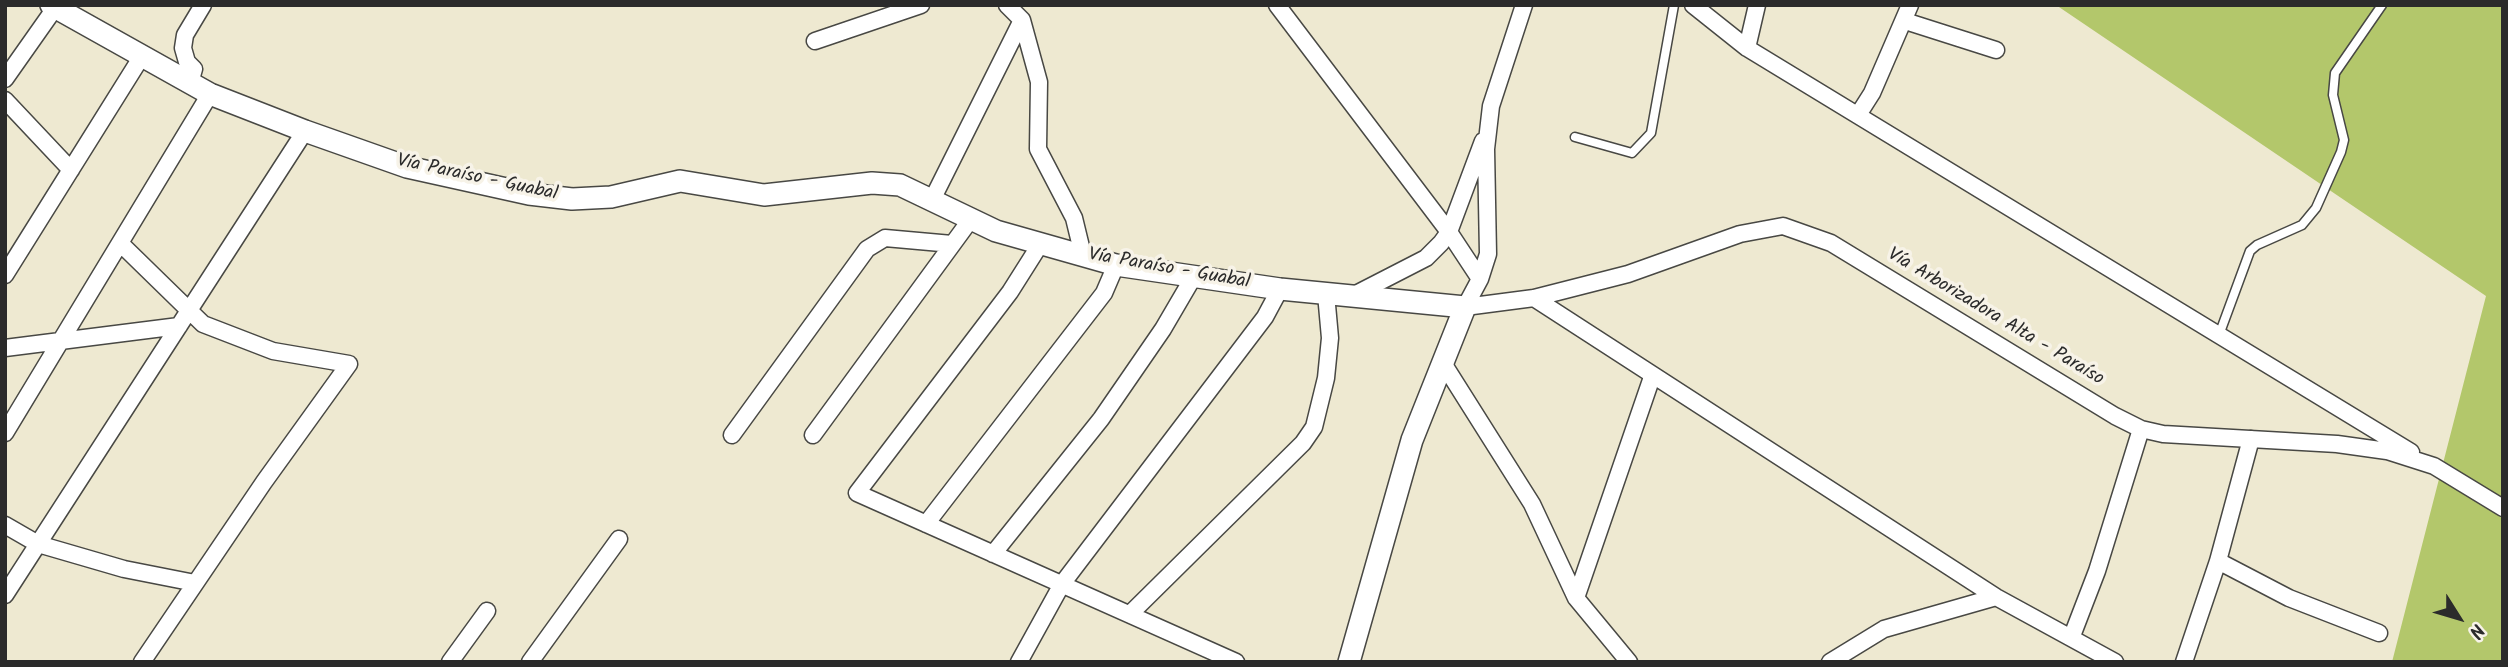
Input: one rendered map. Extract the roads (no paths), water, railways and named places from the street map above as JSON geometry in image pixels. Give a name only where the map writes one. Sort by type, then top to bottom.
[{"type":"street","points":[[190,82],[194,69],[187,62],[183,48],[185,35],[203,5]]},
{"type":"street","points":[[815,41],[921,5]]},
{"type":"street","points":[[1007,5],[1022,20],[1039,82],[1038,149],[1074,218],[1083,255]]},
{"type":"street","points":[[1277,5],[1449,232],[1480,279]]},
{"type":"street","points":[[1349,662],[1412,440],[1488,254],[1487,129],[1491,106],[1524,5]]},
{"type":"street","points":[[1693,5],[1747,48],[2434,467]]},
{"type":"street","points":[[1747,48],[1757,5]]},
{"type":"street","points":[[5,79],[53,6]]},
{"type":"street","name":"Vía Paraíso - Guabal","points":[[53,6],[210,94],[407,167],[529,194],[572,199],[611,197],[680,181],[764,195],[872,183],[900,185],[996,231],[1115,265],[1280,289],[1465,307]]},
{"type":"street","points":[[1858,115],[1872,93],[1908,13],[1996,50]]},
{"type":"street","points":[[932,200],[1022,20]]},
{"type":"street","points":[[5,275],[142,56]]},
{"type":"street","points":[[5,433],[210,94]]},
{"type":"street","points":[[5,100],[71,170]]},
{"type":"street","points":[[1351,296],[1426,258],[1449,232],[1487,129]]},
{"type":"street","points":[[5,595],[305,131]]},
{"type":"street","points":[[813,435],[971,219]]},
{"type":"street","name":"Vía Arborizadora Alta - Paraíso","points":[[1465,307],[1534,298],[1628,274],[1741,234],[1783,226],[1831,243],[2115,416],[2141,429],[2163,435],[2337,444],[2387,451],[2434,467],[2503,508]]},
{"type":"street","points":[[732,435],[867,249],[884,238],[952,244]]},
{"type":"street","points":[[120,243],[183,319]]},
{"type":"street","points":[[1041,243],[1010,292],[857,494],[1236,662]]},
{"type":"street","points":[[926,524],[1104,293],[1115,265]]},
{"type":"street","points":[[993,554],[1101,419],[1163,329],[1194,276]]},
{"type":"street","points":[[1019,662],[1062,584],[1265,317],[1280,289]]},
{"type":"street","points":[[1130,614],[1303,443],[1314,427],[1326,378],[1330,338],[1326,294]]},
{"type":"street","points":[[1534,298],[1652,377],[1996,597],[2072,636],[2115,662]]},
{"type":"street","points":[[5,348],[61,342],[183,319],[273,351],[349,364],[264,482],[142,662]]},
{"type":"street","points":[[1443,363],[1532,504],[1576,598],[1629,662]]},
{"type":"street","points":[[1576,598],[1652,377]]},
{"type":"street","points":[[2072,636],[2097,571],[2141,429]]},
{"type":"street","points":[[2183,662],[2218,561],[2251,439]]},
{"type":"street","points":[[5,525],[38,544],[124,569],[195,583]]},
{"type":"street","points":[[530,662],[620,539]]},
{"type":"street","points":[[2218,561],[2289,598],[2379,633]]},
{"type":"street","points":[[1830,662],[1884,629],[1996,597]]},
{"type":"street","points":[[450,662],[487,611]]},
{"type":"lane","points":[[1575,136],[1632,153],[1651,133],[1674,5]]},
{"type":"lane","points":[[2218,334],[2250,251],[2257,245],[2302,225],[2316,208],[2342,152],[2344,140],[2333,95],[2335,73],[2382,5]]}]
